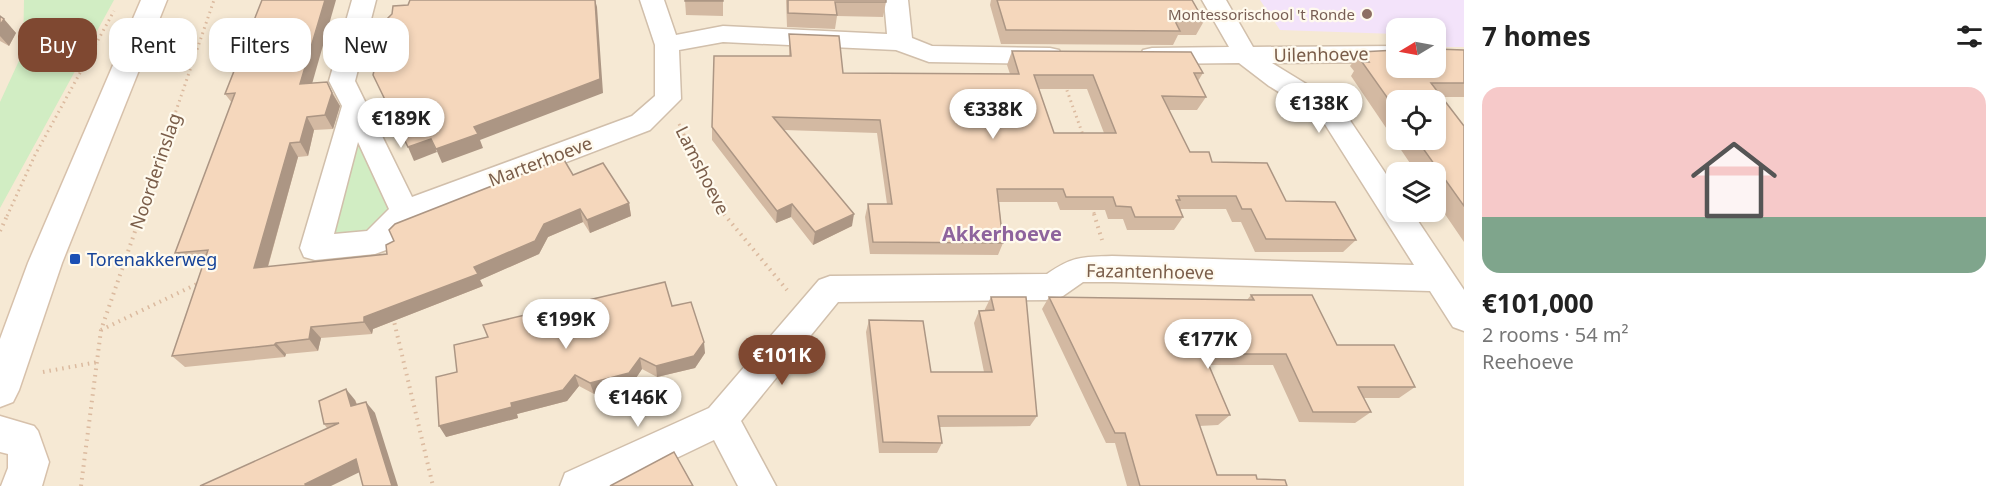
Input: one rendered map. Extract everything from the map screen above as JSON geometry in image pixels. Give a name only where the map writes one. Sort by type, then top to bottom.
[{"type":"main road","points":[[1,385],[45,263],[154,0]]},
{"type":"main road","points":[[0,434],[20,439],[29,450],[29,467],[21,486]]},
{"type":"street","points":[[364,0],[342,81],[405,212]]},
{"type":"street","points":[[651,0],[667,45],[668,99]]},
{"type":"street","points":[[896,0],[900,42]]},
{"type":"street","points":[[1214,0],[1246,56],[1278,80],[1330,111],[1386,194]]},
{"type":"street","points":[[667,45],[723,34],[900,42],[929,54],[1067,56]]},
{"type":"street","name":"Uilenhoeve","points":[[1126,56],[1386,54]]},
{"type":"street","name":"Marterhoeve","points":[[355,106],[315,248],[375,242],[405,212],[641,123],[668,99]]},
{"type":"street","points":[[1404,222],[1464,317]]},
{"type":"street","name":"Fazantenhoeve","points":[[808,314],[830,289],[1052,286],[1077,270],[1438,278]]},
{"type":"street","points":[[578,486],[721,419],[808,314]]},
{"type":"street","points":[[721,419],[758,486]]},
{"type":"path","name":"Noorderinslag","points":[[81,486],[101,330],[213,0]]},
{"type":"path","points":[[0,231],[35,155],[114,10]]},
{"type":"path","points":[[1067,56],[1083,135],[1075,135]]},
{"type":"path","name":"Lamshoeve","points":[[668,99],[718,207],[808,314]]},
{"type":"path","points":[[1090,202],[1112,269]]},
{"type":"path","points":[[101,330],[201,282]]},
{"type":"path","points":[[392,311],[433,486]]},
{"type":"path","points":[[1,385],[98,362]]},
{"type":"shaded area","points":[[0,0],[1464,0],[1464,486],[0,486]]},
{"type":"shaded area","name":"Montessorischool 't Ronde","points":[[1260,0],[1464,0],[1464,47],[1446,47],[1446,18],[1386,18],[1386,34],[1280,30]]},
{"type":"green space","points":[[24,0],[114,0],[97,31],[97,18],[24,18]]},
{"type":"green space","points":[[18,63],[18,72],[75,72],[0,208],[0,102]]},
{"type":"green space","points":[[355,106],[405,212],[375,242],[315,248]]},
{"type":"building","points":[[262,0],[325,0],[311,47],[311,18],[255,18]]},
{"type":"building","points":[[410,0],[595,0],[600,79],[474,127],[478,134],[436,149],[431,139],[408,147],[373,75],[374,72],[409,72],[409,18],[388,18],[392,14],[393,6],[408,5]]},
{"type":"building","points":[[723,0],[723,1],[685,1]]},
{"type":"building","points":[[788,0],[886,0],[886,2],[835,2],[837,15],[788,13]]},
{"type":"building","points":[[997,0],[1192,0],[1204,21],[1175,21],[1180,31],[1006,30]]},
{"type":"building","points":[[789,34],[839,36],[843,73],[1019,74],[1012,51],[1191,52],[1203,73],[1194,73],[1206,97],[1162,96],[1190,152],[1209,152],[1212,162],[1267,163],[1286,201],[1335,202],[1356,240],[1266,239],[1251,209],[1242,209],[1236,196],[1178,196],[1180,200],[1176,200],[1183,217],[1135,217],[1131,207],[1116,206],[1113,197],[1066,197],[1063,189],[997,189],[1003,243],[873,242],[868,204],[892,204],[880,120],[773,117],[854,214],[815,232],[792,204],[777,211],[712,127],[714,56],[791,56]],"holes":[[[1034,75],[1093,75],[1116,133],[1054,133]]]},
{"type":"building","points":[[1446,49],[1464,50],[1464,83],[1431,83],[1436,90],[1386,90],[1386,96],[1362,62],[1369,62],[1361,52],[1386,51],[1386,78],[1446,78]]},
{"type":"building","points":[[234,72],[304,72],[300,84],[327,82],[332,93],[325,115],[307,117],[300,142],[290,143],[254,268],[387,254],[386,245],[394,241],[389,230],[395,224],[563,158],[573,175],[603,163],[629,203],[587,220],[580,209],[544,224],[535,241],[474,267],[478,274],[364,317],[364,322],[311,327],[309,339],[172,356],[208,250],[175,253],[235,93],[225,94]]},
{"type":"building","points":[[1446,103],[1464,126],[1464,206],[1446,181],[1446,162],[1433,162],[1424,150],[1446,150]]},
{"type":"building","points":[[665,282],[672,306],[691,302],[704,342],[694,356],[656,366],[640,358],[629,373],[590,383],[575,375],[563,390],[511,403],[512,407],[439,426],[436,377],[457,372],[454,345],[488,337],[483,325]]},
{"type":"building","points":[[1251,295],[1312,295],[1337,345],[1394,345],[1415,387],[1358,387],[1371,412],[1313,412],[1286,354],[1204,354],[1230,415],[1196,415],[1217,475],[1256,475],[1257,479],[1285,480],[1287,486],[1140,486],[1125,433],[1115,433],[1049,297],[1254,300]]},
{"type":"building","points":[[991,297],[1026,297],[1037,416],[938,416],[942,443],[883,442],[869,320],[923,321],[931,372],[992,372],[979,311],[994,310]]},
{"type":"building","points":[[346,389],[351,406],[366,402],[392,486],[363,486],[356,459],[305,484],[306,486],[200,486],[339,423],[324,424],[319,401]]},
{"type":"building","points":[[674,452],[693,486],[610,486]]},
{"type":"place","name":"Montessorischool 't Ronde","points":[[1367,14]]},
{"type":"place","name":"Torenakkerweg","points":[[75,259]]},
{"type":"district","name":"Akkerhoeve","points":[[1002,233]]}]
